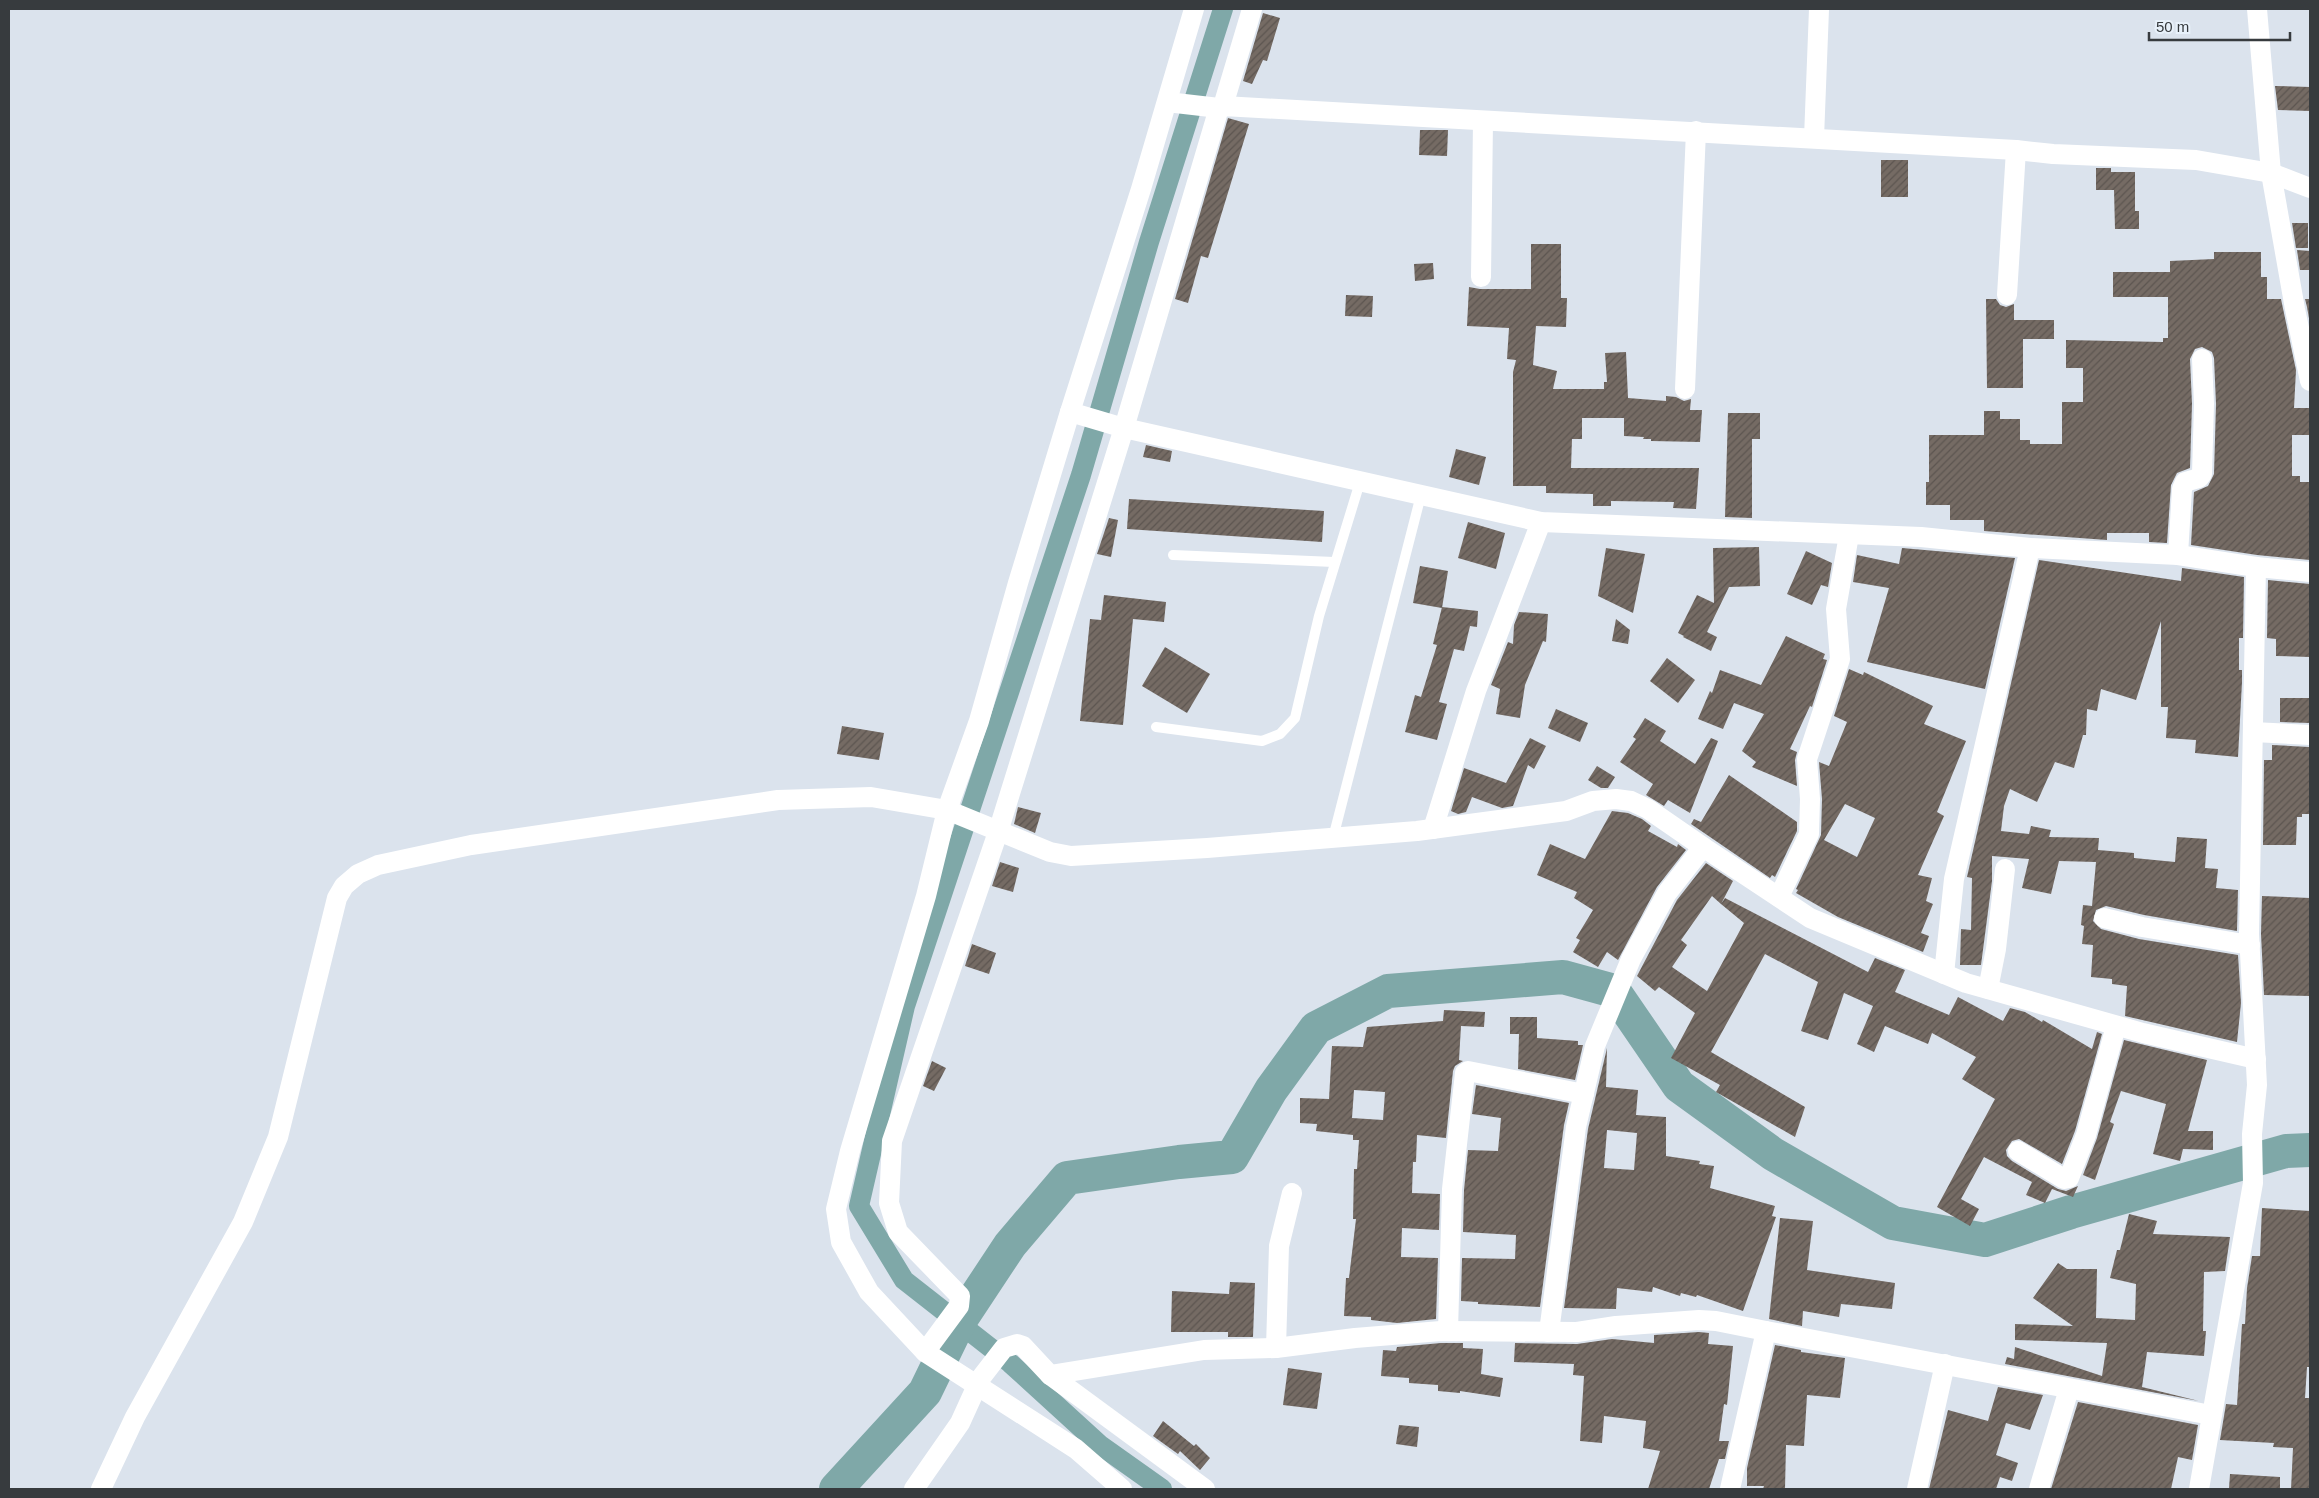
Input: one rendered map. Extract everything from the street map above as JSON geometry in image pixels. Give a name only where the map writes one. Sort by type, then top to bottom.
[{"type":"street","points":[[1122,1489],[1076,1449],[974,1381],[929,1354],[869,1292],[841,1242],[836,1209],[850,1151],[979,721],[1018,583],[1173,103],[1194,9]]},
{"type":"street","points":[[929,1354],[938,1333],[959,1306],[960,1296],[898,1232],[889,1203],[892,1141],[1121,427],[1218,107],[1252,9]]},
{"type":"street","points":[[1814,138],[1819,9]]},
{"type":"street","points":[[2257,9],[2271,172],[2295,309],[2310,381]]},
{"type":"street","points":[[1173,103],[1218,107],[1696,131],[2016,150],[2052,154],[2196,160],[2271,172],[2310,188]]},
{"type":"street","points":[[1480,277],[1483,120]]},
{"type":"street","points":[[1685,389],[1696,131]]},
{"type":"street","points":[[2007,295],[2016,150]]},
{"type":"street","points":[[2178,555],[2182,489],[2185,482],[2199,478],[2202,474],[2204,404],[2202,359]]},
{"type":"street","points":[[1073,413],[1121,427],[1541,522],[1921,537],[2030,548],[2178,555],[2310,572]]},
{"type":"street","points":[[1432,829],[1476,691],[1541,522]]},
{"type":"street","points":[[1779,897],[1809,834],[1810,799],[1807,759],[1840,659],[1836,609],[1849,535]]},
{"type":"street","points":[[1944,974],[1954,879],[2030,548]]},
{"type":"street","points":[[2199,1489],[2254,1183],[2252,1134],[2257,1085],[2250,945],[2256,566]]},
{"type":"street","points":[[2254,732],[2310,735]]},
{"type":"street","points":[[101,1489],[135,1417],[243,1222],[278,1137],[337,898],[344,886],[358,874],[378,865],[471,845],[778,800],[870,797],[952,812],[1050,852],[1070,856],[1207,848],[1432,829],[1566,811],[1593,801],[1616,798],[1631,801],[1648,809],[1810,918],[1944,974],[1988,989],[2116,1026],[2256,1059]]},
{"type":"street","points":[[1549,1332],[1576,1127],[1596,1046],[1621,979],[1667,893],[1703,846]]},
{"type":"street","points":[[1988,989],[2006,869]]},
{"type":"street","points":[[2104,918],[2142,927],[2250,945]]},
{"type":"street","points":[[2018,1151],[2064,1179],[2069,1178],[2086,1135],[2116,1026]]},
{"type":"street","points":[[1448,1331],[1452,1189],[1465,1073],[1468,1071],[1584,1094]]},
{"type":"street","points":[[1276,1348],[1279,1246],[1292,1192]]},
{"type":"street","points":[[1050,1375],[1204,1350],[1276,1348],[1355,1338],[1466,1330],[1577,1332],[1616,1326],[1699,1320],[1716,1321],[2211,1415]]},
{"type":"street","points":[[1730,1489],[1766,1331]]},
{"type":"street","points":[[914,1489],[960,1423],[974,1381],[1004,1348],[1017,1344],[1023,1346],[1050,1375],[1206,1489]]},
{"type":"street","points":[[1917,1489],[1945,1364]]},
{"type":"street","points":[[2038,1489],[2069,1389]]},
{"type":"lane","points":[[1156,727],[1262,741],[1280,734],[1296,718],[1308,658],[1334,562],[1360,482]]},
{"type":"lane","points":[[1333,838],[1421,495]]},
{"type":"lane","points":[[1173,555],[1334,562]]},
{"type":"building","points":[[1263,13],[1280,18],[1267,61],[1263,60],[1252,84],[1243,81]]},
{"type":"building","points":[[2275,86],[2310,87],[2310,111],[2278,110]]},
{"type":"building","points":[[1228,118],[1249,124],[1208,258],[1201,256],[1188,303],[1175,299]]},
{"type":"building","points":[[1420,130],[1448,130],[1447,156],[1419,155]]},
{"type":"building","points":[[1881,160],[1908,160],[1908,197],[1881,197]]},
{"type":"building","points":[[2096,168],[2111,168],[2111,172],[2135,172],[2135,211],[2139,211],[2139,229],[2115,229],[2114,190],[2096,190]]},
{"type":"building","points":[[2292,223],[2308,223],[2308,248],[2296,248]]},
{"type":"building","points":[[1531,244],[1561,244],[1561,298],[1567,298],[1566,327],[1536,326],[1533,365],[1557,371],[1553,389],[1604,389],[1604,382],[1607,382],[1605,353],[1626,352],[1628,398],[1666,401],[1666,396],[1676,397],[1684,401],[1691,399],[1690,410],[1702,410],[1700,442],[1651,441],[1651,439],[1643,439],[1644,437],[1624,436],[1624,418],[1582,418],[1582,439],[1572,439],[1571,468],[1699,468],[1696,509],[1673,508],[1674,502],[1611,501],[1611,506],[1593,506],[1593,494],[1546,493],[1546,486],[1513,486],[1513,372],[1516,360],[1507,359],[1509,328],[1467,326],[1469,287],[1480,289],[1531,289]]},
{"type":"building","points":[[2297,250],[2310,251],[2310,270],[2300,270]]},
{"type":"building","points":[[2214,252],[2261,252],[2261,277],[2267,277],[2267,299],[2281,299],[2296,370],[2294,408],[2310,408],[2310,435],[2292,435],[2292,476],[2300,476],[2300,482],[2310,482],[2310,560],[2257,555],[2191,545],[2194,492],[2208,486],[2214,474],[2216,404],[2214,358],[2212,352],[2202,347],[2195,349],[2190,359],[2192,404],[2190,468],[2177,473],[2171,485],[2167,543],[2149,542],[2149,533],[2107,533],[2107,540],[1984,531],[1984,520],[1950,520],[1950,505],[1926,505],[1926,482],[1929,482],[1929,435],[1984,435],[1984,411],[2000,411],[2000,419],[2020,419],[2020,440],[2030,440],[2030,444],[2062,444],[2062,402],[2083,402],[2083,368],[2066,368],[2066,340],[2163,342],[2163,338],[2168,338],[2168,297],[2113,297],[2113,272],[2170,272],[2170,261],[2214,259]]},
{"type":"building","points":[[1433,263],[1434,279],[1415,281],[1414,264]]},
{"type":"building","points":[[1346,295],[1373,296],[1372,317],[1345,316]]},
{"type":"building","points":[[1986,299],[1996,299],[2000,305],[2006,307],[2014,304],[2014,320],[2054,320],[2054,339],[2023,339],[2023,388],[1987,388]]},
{"type":"building","points":[[2305,299],[2310,299],[2310,324],[2307,307]]},
{"type":"building","points":[[1728,413],[1760,413],[1760,439],[1752,439],[1752,518],[1725,517]]},
{"type":"building","points":[[1146,445],[1172,451],[1170,462],[1143,457]]},
{"type":"building","points":[[1456,449],[1486,457],[1479,485],[1449,477]]},
{"type":"building","points":[[1129,499],[1324,511],[1322,542],[1127,529]]},
{"type":"building","points":[[1109,518],[1118,520],[1111,557],[1097,554]]},
{"type":"building","points":[[1468,522],[1505,533],[1496,569],[1458,558]]},
{"type":"building","points":[[1759,547],[1760,586],[1729,587],[1707,632],[1717,637],[1711,651],[1678,633],[1697,595],[1714,603],[1713,548]]},
{"type":"building","points":[[1606,548],[1645,554],[1633,613],[1598,596]]},
{"type":"building","points":[[1902,548],[2015,558],[1985,689],[1867,662],[1889,588],[1853,582],[1857,555],[1899,564]]},
{"type":"building","points":[[1806,551],[1832,563],[1828,587],[1821,585],[1812,605],[1787,594]]},
{"type":"building","points":[[2039,560],[2181,581],[2182,568],[2244,577],[2243,638],[2239,638],[2239,670],[2242,670],[2242,682],[2238,757],[2195,753],[2196,740],[2166,738],[2168,707],[2161,707],[2161,621],[2136,700],[2101,689],[2097,711],[2087,709],[2086,735],[2083,735],[2074,768],[2055,762],[2037,802],[2010,789],[2004,806],[2001,831],[2029,834],[2031,826],[2051,830],[2049,837],[2099,838],[2098,850],[2134,853],[2134,858],[2175,862],[2177,837],[2207,839],[2205,868],[2218,869],[2216,888],[2238,890],[2237,931],[2144,915],[2106,906],[2096,910],[2093,921],[2101,929],[2139,939],[2238,955],[2241,1003],[2237,1042],[2125,1016],[2127,986],[2112,984],[2112,979],[2091,977],[2093,945],[2082,944],[2084,926],[2081,925],[2083,905],[2092,906],[2096,862],[2059,861],[2051,894],[2022,888],[2029,859],[1992,856],[1992,881],[1981,965],[1960,965],[1961,929],[1971,930],[1972,878],[1967,877]]},
{"type":"building","points":[[1420,566],[1448,571],[1442,608],[1413,603]]},
{"type":"building","points":[[2268,580],[2310,584],[2310,657],[2276,656],[2276,639],[2267,638]]},
{"type":"building","points":[[1104,595],[1166,602],[1164,622],[1133,619],[1123,725],[1080,721],[1090,619],[1101,620]]},
{"type":"building","points":[[1442,607],[1478,611],[1477,627],[1470,626],[1464,651],[1454,649],[1439,702],[1447,704],[1437,740],[1405,732],[1415,695],[1421,697],[1437,645],[1433,644]]},
{"type":"building","points":[[1519,612],[1548,614],[1546,642],[1543,641],[1525,685],[1520,718],[1496,714],[1500,689],[1491,685],[1508,642],[1513,644],[1514,625]]},
{"type":"building","points":[[1616,619],[1630,630],[1628,644],[1612,641]]},
{"type":"building","points":[[1786,636],[1825,654],[1823,659],[1827,660],[1812,707],[1810,706],[1790,749],[1797,752],[1795,760],[1797,786],[1752,767],[1756,762],[1742,751],[1764,714],[1734,703],[1723,729],[1698,719],[1710,691],[1712,693],[1720,670],[1761,685]]},
{"type":"building","points":[[1165,647],[1210,674],[1187,713],[1142,686]]},
{"type":"building","points":[[1667,658],[1695,680],[1678,703],[1650,681]]},
{"type":"building","points":[[1849,669],[1863,675],[1864,672],[1933,706],[1924,724],[1966,741],[1937,812],[1944,816],[1918,875],[1932,878],[1926,901],[1933,904],[1921,933],[1929,936],[1923,952],[1838,917],[1796,893],[1798,890],[1796,889],[1821,835],[1822,799],[1819,762],[1829,766],[1847,722],[1834,716]],"holes":[[[1845,804],[1875,818],[1857,857],[1824,840]]]},
{"type":"building","points":[[2280,698],[2310,698],[2310,723],[2280,722]]},
{"type":"building","points":[[1556,709],[1588,723],[1580,742],[1548,728]]},
{"type":"building","points":[[1645,718],[1666,731],[1660,741],[1695,764],[1711,738],[1718,741],[1690,813],[1668,800],[1664,806],[1646,795],[1653,784],[1620,762],[1636,739],[1633,737]]},
{"type":"building","points":[[842,726],[884,733],[879,760],[837,754]]},
{"type":"building","points":[[1530,738],[1546,746],[1534,769],[1528,765],[1513,806],[1502,808],[1472,797],[1466,812],[1458,814],[1451,811],[1464,768],[1506,783]]},
{"type":"building","points":[[2272,745],[2309,747],[2310,814],[2302,814],[2302,817],[2297,817],[2296,845],[2263,845],[2264,760],[2272,760]]},
{"type":"building","points":[[1597,766],[1615,777],[1608,788],[1601,788],[1588,780]]},
{"type":"building","points":[[1729,775],[1797,822],[1797,831],[1775,877],[1772,875],[1770,878],[1691,824],[1694,819],[1701,822]]},
{"type":"building","points":[[1018,807],[1041,813],[1035,833],[1014,824]]},
{"type":"building","points":[[1612,811],[1628,813],[1642,819],[1651,826],[1648,831],[1677,847],[1678,844],[1686,850],[1657,887],[1618,960],[1607,952],[1598,967],[1573,952],[1580,940],[1576,938],[1593,910],[1574,898],[1577,892],[1537,875],[1550,844],[1585,859]]},
{"type":"building","points":[[1000,862],[1019,868],[1013,892],[992,886]]},
{"type":"building","points":[[1706,863],[1733,881],[1721,904],[1725,898],[1868,972],[1875,958],[1905,970],[1895,992],[1949,1015],[1958,997],[2003,1021],[2010,1008],[2025,1012],[2042,1022],[2043,1020],[2092,1049],[2097,1032],[2102,1034],[2075,1131],[2062,1164],[2019,1139],[2012,1141],[2006,1150],[2007,1156],[2012,1161],[2058,1189],[2066,1191],[2078,1186],[2073,1197],[2052,1189],[2045,1203],[2026,1195],[2032,1182],[1984,1157],[1961,1199],[1979,1209],[1970,1226],[1937,1207],[1995,1099],[1962,1079],[1976,1057],[1932,1033],[1928,1044],[1885,1026],[1874,1052],[1857,1044],[1873,1006],[1844,993],[1828,1040],[1801,1031],[1818,982],[1765,954],[1711,1052],[1805,1107],[1795,1137],[1716,1092],[1720,1085],[1671,1058],[1695,1013],[1659,987],[1655,991],[1637,976],[1677,900]],"holes":[[[1712,896],[1744,923],[1707,991],[1672,967],[1687,945],[1681,940]]]},
{"type":"building","points":[[2262,896],[2310,898],[2310,996],[2264,995],[2261,934]]},
{"type":"building","points":[[972,944],[996,953],[989,974],[965,966]]},
{"type":"building","points":[[1444,1010],[1485,1012],[1484,1027],[1461,1026],[1459,1060],[1463,1061],[1455,1066],[1453,1071],[1446,1138],[1417,1135],[1416,1162],[1413,1162],[1412,1193],[1440,1194],[1439,1230],[1402,1228],[1401,1257],[1438,1258],[1436,1319],[1397,1323],[1371,1320],[1371,1317],[1344,1316],[1346,1278],[1349,1278],[1356,1219],[1353,1219],[1354,1169],[1357,1169],[1359,1140],[1353,1140],[1353,1135],[1316,1131],[1317,1124],[1300,1123],[1300,1098],[1329,1099],[1332,1046],[1363,1047],[1367,1027],[1443,1021]],"holes":[[[1354,1090],[1385,1092],[1383,1120],[1352,1118]]]},
{"type":"building","points":[[1510,1017],[1537,1017],[1537,1038],[1578,1041],[1578,1045],[1583,1045],[1575,1080],[1518,1069],[1519,1034],[1510,1034]]},
{"type":"building","points":[[2124,1040],[2207,1060],[2188,1131],[2213,1131],[2213,1150],[2183,1149],[2180,1161],[2153,1154],[2166,1104],[2121,1091],[2110,1122],[2114,1124],[2095,1180],[2083,1175],[2097,1138]]},
{"type":"building","points":[[1607,1048],[1606,1087],[1638,1090],[1636,1115],[1666,1117],[1666,1156],[1700,1161],[1699,1164],[1714,1166],[1710,1188],[1775,1206],[1772,1216],[1776,1217],[1743,1311],[1697,1295],[1696,1297],[1681,1293],[1680,1296],[1653,1287],[1652,1292],[1617,1288],[1616,1309],[1564,1308],[1588,1129]],"holes":[[[1607,1130],[1637,1133],[1634,1170],[1604,1168]]]},
{"type":"building","points":[[932,1061],[946,1068],[934,1091],[923,1086]]},
{"type":"building","points":[[1476,1085],[1569,1103],[1564,1125],[1540,1307],[1478,1304],[1478,1302],[1461,1301],[1462,1258],[1515,1259],[1516,1235],[1463,1232],[1464,1190],[1468,1150],[1498,1151],[1501,1118],[1472,1114]]},
{"type":"building","points":[[2262,1208],[2310,1211],[2310,1367],[2307,1367],[2305,1398],[2310,1398],[2310,1489],[2291,1489],[2293,1448],[2273,1447],[2274,1443],[2220,1440],[2226,1404],[2237,1405],[2242,1324],[2245,1324],[2247,1288],[2252,1256],[2260,1256]]},
{"type":"building","points":[[2129,1214],[2157,1221],[2153,1234],[2230,1237],[2225,1271],[2204,1272],[2203,1331],[2206,1331],[2204,1356],[2147,1352],[2142,1387],[2199,1401],[2005,1364],[2007,1357],[2014,1359],[2015,1347],[2102,1376],[2107,1343],[2015,1340],[2015,1324],[2073,1326],[2033,1298],[2058,1263],[2067,1269],[2097,1269],[2096,1318],[2135,1320],[2136,1284],[2110,1278],[2117,1250],[2120,1250]]},
{"type":"building","points":[[1780,1218],[1813,1221],[1807,1270],[1895,1283],[1892,1309],[1841,1304],[1839,1317],[1803,1311],[1802,1326],[1769,1319]]},
{"type":"building","points":[[1230,1282],[1255,1283],[1253,1337],[1228,1337],[1228,1332],[1171,1332],[1172,1291],[1229,1294]]},
{"type":"building","points":[[1709,1333],[1708,1344],[1733,1346],[1727,1405],[1724,1404],[1719,1441],[1729,1441],[1725,1459],[1719,1459],[1709,1489],[1648,1489],[1660,1451],[1643,1448],[1646,1421],[1604,1416],[1602,1443],[1580,1441],[1584,1376],[1573,1375],[1574,1364],[1514,1362],[1515,1343],[1577,1344],[1612,1339],[1654,1343],[1654,1335]]},
{"type":"building","points":[[1463,1343],[1463,1348],[1483,1349],[1481,1374],[1503,1378],[1500,1397],[1460,1391],[1460,1393],[1438,1391],[1438,1385],[1409,1383],[1409,1378],[1381,1376],[1383,1350],[1396,1351],[1397,1347]]},
{"type":"building","points":[[1775,1345],[1801,1350],[1801,1352],[1845,1358],[1840,1398],[1807,1395],[1804,1446],[1786,1445],[1785,1489],[1763,1489],[1764,1486],[1747,1486],[1747,1468]]},
{"type":"building","points":[[1288,1368],[1322,1373],[1317,1409],[1283,1405]]},
{"type":"building","points":[[1998,1387],[2043,1395],[2030,1430],[2006,1423],[1996,1455],[2018,1463],[2012,1481],[2000,1477],[1996,1489],[1929,1489],[1948,1410],[1988,1421]]},
{"type":"building","points":[[2078,1402],[2198,1425],[2192,1460],[2178,1457],[2171,1489],[2051,1489]]},
{"type":"building","points":[[1163,1421],[1194,1446],[1196,1444],[1210,1458],[1200,1470],[1180,1451],[1178,1454],[1153,1436]]},
{"type":"building","points":[[1399,1425],[1419,1427],[1417,1447],[1396,1444]]},
{"type":"building","points":[[2230,1474],[2280,1477],[2280,1489],[2229,1489]]},
{"type":"waterway","points":[[1162,1489],[1100,1445],[1010,1363],[904,1280],[859,1206],[905,1006],[1081,475],[1149,242],[1223,9]]},
{"type":"waterway","points":[[836,1489],[925,1392],[959,1322],[1010,1245],[1067,1178],[1179,1162],[1232,1157],[1271,1090],[1316,1028],[1388,991],[1563,977],[1614,991],[1679,1086],[1773,1154],[1893,1223],[1985,1240],[2071,1212],[2286,1151],[2310,1150]]}]
